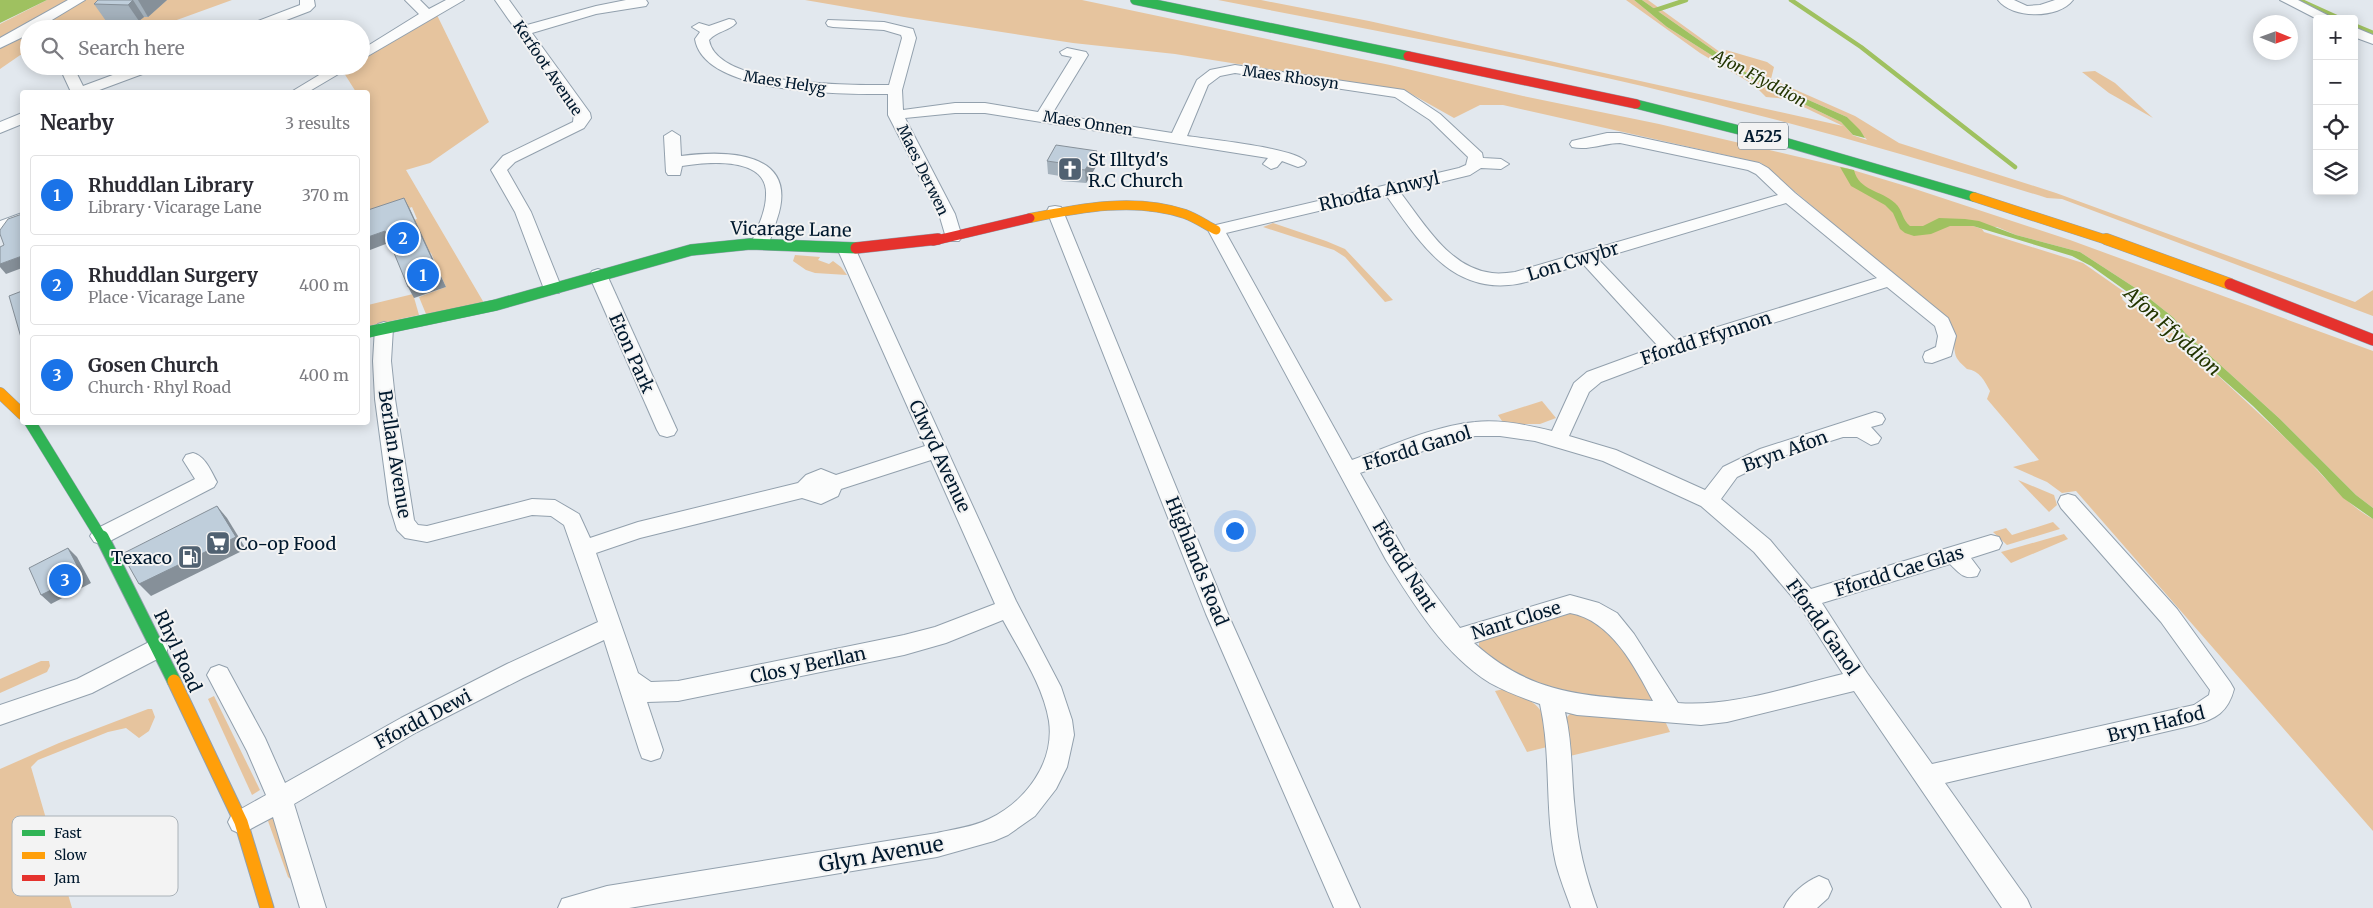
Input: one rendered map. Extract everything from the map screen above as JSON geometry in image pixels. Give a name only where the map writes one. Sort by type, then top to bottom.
[{"type":"main road","name":"A525","points":[[1135,0],[1676,114],[1799,145],[1903,174],[2072,229],[2257,295],[2373,340]]},
{"type":"main road","points":[[1187,0],[1464,56]]},
{"type":"main road","name":"Vicarage Lane","points":[[376,330],[496,305],[681,252],[760,244],[846,248],[918,243],[953,237],[1055,211],[1092,207],[1138,206],[1190,216],[1203,221],[1216,230]]},
{"type":"main road","points":[[2093,223],[2139,238]]},
{"type":"main road","points":[[2,389],[20,412]]},
{"type":"main road","name":"Rhyl Road","points":[[34,425],[101,536],[134,598],[241,822],[267,908]]},
{"type":"street","points":[[43,20],[78,0]]},
{"type":"street","points":[[412,0],[428,15]]},
{"type":"street","points":[[370,50],[428,15],[457,0]]},
{"type":"street","name":"Kerfoot Avenue","points":[[502,0],[582,113],[583,118],[579,125],[509,159],[500,170],[523,212],[552,289]]},
{"type":"street","points":[[2005,0],[2015,9],[2031,10],[2049,8],[2066,0]]},
{"type":"street","points":[[2287,0],[2319,15]]},
{"type":"street","points":[[524,31],[622,2],[641,3]]},
{"type":"street","points":[[270,20],[306,4]]},
{"type":"street","name":"Maes Helyg","points":[[729,23],[704,29],[702,44],[711,57],[730,71],[740,75],[826,90],[895,90]]},
{"type":"street","name":"Maes Derwen","points":[[833,23],[884,26],[908,32],[909,38],[895,90],[896,115],[947,214],[953,237]]},
{"type":"street","points":[[0,44],[20,33]]},
{"type":"street","points":[[2358,33],[2373,40]]},
{"type":"street","points":[[1044,116],[1078,51]]},
{"type":"street","name":"Maes Rhosyn","points":[[1178,138],[1202,83],[1215,73],[1235,69],[1399,94],[1435,117],[1472,149],[1476,156],[1476,162]]},
{"type":"street","points":[[71,75],[79,90]]},
{"type":"street","points":[[85,90],[126,75]]},
{"type":"street","points":[[302,90],[329,75]]},
{"type":"street","name":"Maes Onnen","points":[[896,115],[970,107],[1044,116],[1178,138],[1275,159],[1298,162]]},
{"type":"street","points":[[0,128],[20,119]]},
{"type":"street","points":[[672,136],[674,167],[720,158],[740,160],[757,167],[770,178],[774,189],[772,203],[760,244]]},
{"type":"street","points":[[1585,140],[1620,138],[1753,166],[1774,181],[1789,198],[1942,322],[1947,332],[1948,342],[1943,357]]},
{"type":"street","points":[[1476,162],[1501,164]]},
{"type":"street","name":"Rhodfa Anwyl","points":[[1216,230],[1464,172],[1473,168],[1476,162]]},
{"type":"street","name":"Lon Cwybr","points":[[1390,189],[1432,244],[1455,268],[1468,274],[1499,281],[1516,278],[1789,198]]},
{"type":"street","name":"Highlands Road","points":[[1055,211],[1217,614],[1347,908]]},
{"type":"street","points":[[0,227],[20,219]]},
{"type":"street","name":"Ffordd Nant","points":[[1216,230],[1394,554],[1420,597],[1456,639],[1495,674],[1522,688],[1550,698]]},
{"type":"street","name":"Clwyd Avenue","points":[[846,248],[1009,608],[1037,662]]},
{"type":"street","points":[[1586,256],[1672,348]]},
{"type":"street","name":"Eton Park","points":[[598,275],[667,430]]},
{"type":"street","name":"Ffordd Ffynnon","points":[[1558,439],[1581,388],[1594,376],[1672,348],[1889,280]]},
{"type":"street","name":"Berllan Avenue","points":[[376,330],[404,524],[412,532],[427,534],[532,507],[555,508],[572,520],[584,549],[625,668],[651,750]]},
{"type":"street","name":"Ffordd Ganol","points":[[1348,469],[1447,435],[1475,429],[1500,429],[1558,439],[1609,455],[1708,500],[1762,546],[1807,598],[1860,680],[2018,908]]},
{"type":"street","name":"Bryn Afon","points":[[1708,500],[1730,472],[1767,454],[1842,430],[1873,429]]},
{"type":"street","points":[[584,549],[638,530],[807,489],[813,480],[828,479],[832,484],[937,450]]},
{"type":"street","points":[[101,536],[207,482],[193,460]]},
{"type":"street","name":"Bryn Hafod","points":[[1928,776],[2001,761],[2212,710],[2219,700],[2222,688],[2208,666],[2171,619],[2071,515]]},
{"type":"street","name":"Ffordd Cae Glas","points":[[1807,598],[1962,563],[1991,543]]},
{"type":"street","name":"Nant Close","points":[[1456,639],[1570,604],[1584,606],[1608,620],[1656,684],[1672,714]]},
{"type":"street","name":"Clos y Berllan","points":[[625,668],[638,690],[653,694],[678,691],[904,645],[938,636],[1009,608]]},
{"type":"street","name":"Ffordd Dewi","points":[[241,822],[409,725],[515,671],[610,628]]},
{"type":"street","points":[[0,714],[84,686],[157,648]]},
{"type":"street","name":"Glyn Avenue","points":[[571,908],[607,904],[937,845],[985,833],[1006,823],[1023,810],[1045,788],[1056,762],[1062,736],[1060,718],[1037,662]]},
{"type":"street","points":[[219,674],[257,746],[280,799],[313,908]]},
{"type":"street","points":[[1584,908],[1569,864],[1562,811],[1558,731],[1550,698],[1577,705],[1701,716],[1727,712],[1860,680]]},
{"type":"shaded area","points":[[47,0],[232,0],[177,20],[20,20],[20,55],[0,69],[0,24]]},
{"type":"shaded area","points":[[805,0],[1082,0],[1659,124],[1846,168],[1909,187],[2070,240],[2373,351],[2373,508],[2356,495],[2280,419],[2185,333],[2174,318],[2140,291],[2080,252],[2016,235],[1997,227],[1973,226],[1982,229],[1984,232],[2083,263],[2126,293],[2122,299],[2128,305],[2141,301],[2178,339],[2303,455],[2344,498],[2373,519],[2373,831],[2076,491],[2062,493],[2047,482],[2013,467],[2039,460],[1987,399],[1990,391],[1986,383],[1975,372],[1967,369],[1957,358],[1954,347],[1955,334],[1948,320],[1761,163],[1503,105],[1480,105],[1454,118],[1406,91],[1175,54],[1073,43]]},
{"type":"shaded area","points":[[1218,0],[1261,0],[1369,21],[1843,126],[1787,99],[1766,97],[1754,85],[1700,53],[1626,0],[1634,0],[1667,27],[1738,72],[1841,122],[1852,135],[1867,140],[1847,117],[1743,71],[1642,0],[1648,0],[1724,55],[1726,50],[1767,62],[1774,67],[1771,79],[1855,116],[1899,143],[2056,193],[2355,302],[2373,290],[2373,316],[2062,199],[2047,198],[1946,167],[1795,125],[1589,74]]},
{"type":"shaded area","points":[[437,15],[489,122],[430,163],[406,170],[484,303],[426,314],[419,297],[446,287],[431,253],[388,229],[417,219],[412,207],[370,222],[370,90],[355,90],[345,75],[370,75],[370,55]]},
{"type":"shaded area","points":[[2095,71],[2115,83],[2153,118],[2109,93],[2082,72]]},
{"type":"shaded area","points":[[1273,223],[1345,249],[1393,300],[1385,302],[1345,257],[1334,250],[1263,227]]},
{"type":"shaded area","points":[[795,255],[820,257],[818,260],[829,264],[833,261],[847,275],[815,273],[806,270],[793,261]]},
{"type":"shaded area","points":[[413,294],[419,315],[370,326],[370,305]]},
{"type":"shaded area","points":[[1542,401],[1556,418],[1540,424],[1504,424],[1498,415]]},
{"type":"shaded area","points":[[2018,480],[2054,495],[2057,505],[2049,512]]},
{"type":"shaded area","points":[[2053,522],[2060,529],[2007,545],[1993,532],[2006,528],[2012,535]]},
{"type":"shaded area","points":[[2064,534],[2068,539],[2011,563],[2001,552]]},
{"type":"shaded area","points":[[1569,611],[1602,623],[1648,685],[1652,697],[1650,701],[1590,698],[1531,683],[1484,655],[1479,647],[1479,640]]},
{"type":"shaded area","points":[[41,661],[49,661],[50,666],[47,672],[0,693],[0,679]]},
{"type":"shaded area","points":[[1508,688],[1540,709],[1546,722],[1551,746],[1527,752],[1495,691]]},
{"type":"shaded area","points":[[214,696],[260,790],[252,795],[208,699]]},
{"type":"shaded area","points":[[148,709],[152,709],[155,717],[149,731],[139,738],[126,728],[108,732],[38,760],[31,767],[45,816],[12,816],[12,896],[69,896],[72,908],[0,908],[0,769],[59,743]]},
{"type":"shaded area","points":[[1572,712],[1665,721],[1670,732],[1570,756],[1564,720]]},
{"type":"shaded area","points":[[276,816],[300,887],[288,877],[268,821],[271,817]]},
{"type":"water","points":[[0,0],[47,0],[0,23]]},
{"type":"water","points":[[1634,0],[1642,0],[1743,71],[1847,117],[1865,138],[1853,135],[1841,122],[1738,72],[1667,27]]},
{"type":"water","name":"Afon Ffyddion","points":[[1840,167],[1854,170],[1865,186],[1895,203],[1910,226],[1923,226],[1939,218],[1979,221],[2016,235],[2080,252],[2140,291],[2174,318],[2185,333],[2280,419],[2356,495],[2373,508],[2373,519],[2343,498],[2317,469],[2253,406],[2184,345],[2157,313],[2091,266],[2072,256],[1973,226],[1950,226],[1931,234],[1914,236],[1905,233],[1900,229],[1893,213],[1885,205],[1851,186]]},
{"type":"building","points":[[98,0],[133,0],[128,5],[94,4]]},
{"type":"building","points":[[1056,145],[1097,151],[1085,170],[1059,167],[1061,163],[1047,161]]},
{"type":"building","points":[[404,198],[440,276],[408,287],[385,231],[370,236],[370,209]]},
{"type":"building","points":[[20,215],[20,257],[0,264],[0,247],[4,245],[0,230],[8,219]]},
{"type":"building","points":[[20,292],[20,334],[9,296]]},
{"type":"building","points":[[217,506],[236,537],[139,584],[122,554]]},
{"type":"building","points":[[68,548],[82,575],[41,595],[29,568]]},
{"type":"waterway","points":[[1653,11],[1686,0]]},
{"type":"waterway","points":[[1791,0],[1861,47],[2015,167]]},
{"type":"waterway","points":[[2299,0],[2332,15]]},
{"type":"waterway","points":[[2358,27],[2373,33]]},
{"type":"traffic: fast","points":[[1135,0],[1408,56]]},
{"type":"traffic: fast","points":[[1636,104],[1767,137],[1974,197]]},
{"type":"traffic: fast","points":[[370,332],[496,305],[691,250],[750,244],[856,248]]},
{"type":"traffic: fast","points":[[32,425],[101,536],[174,681]]},
{"type":"traffic: slow","points":[[1974,197],[2117,243],[2230,284]]},
{"type":"traffic: slow","points":[[1030,218],[1088,208],[1127,205],[1147,206],[1185,214],[1216,230]]},
{"type":"traffic: slow","points":[[0,393],[20,412]]},
{"type":"traffic: slow","points":[[174,681],[241,822],[267,908]]},
{"type":"traffic: jam","points":[[1408,56],[1636,104]]},
{"type":"traffic: jam","points":[[856,248],[927,242],[1030,218]]},
{"type":"traffic: jam","points":[[2230,284],[2373,340]]},
{"type":"place","name":"St Illtyd's R.C Church","points":[[1070,169]]},
{"type":"place","name":"Rhuddlan Surgery","points":[[403,238]]},
{"type":"place","name":"Rhuddlan Library","points":[[423,275]]},
{"type":"place","name":"Co-op Food","points":[[218,543]]},
{"type":"place","name":"Texaco","points":[[190,557]]},
{"type":"place","name":"Gosen Church","points":[[65,580]]}]
